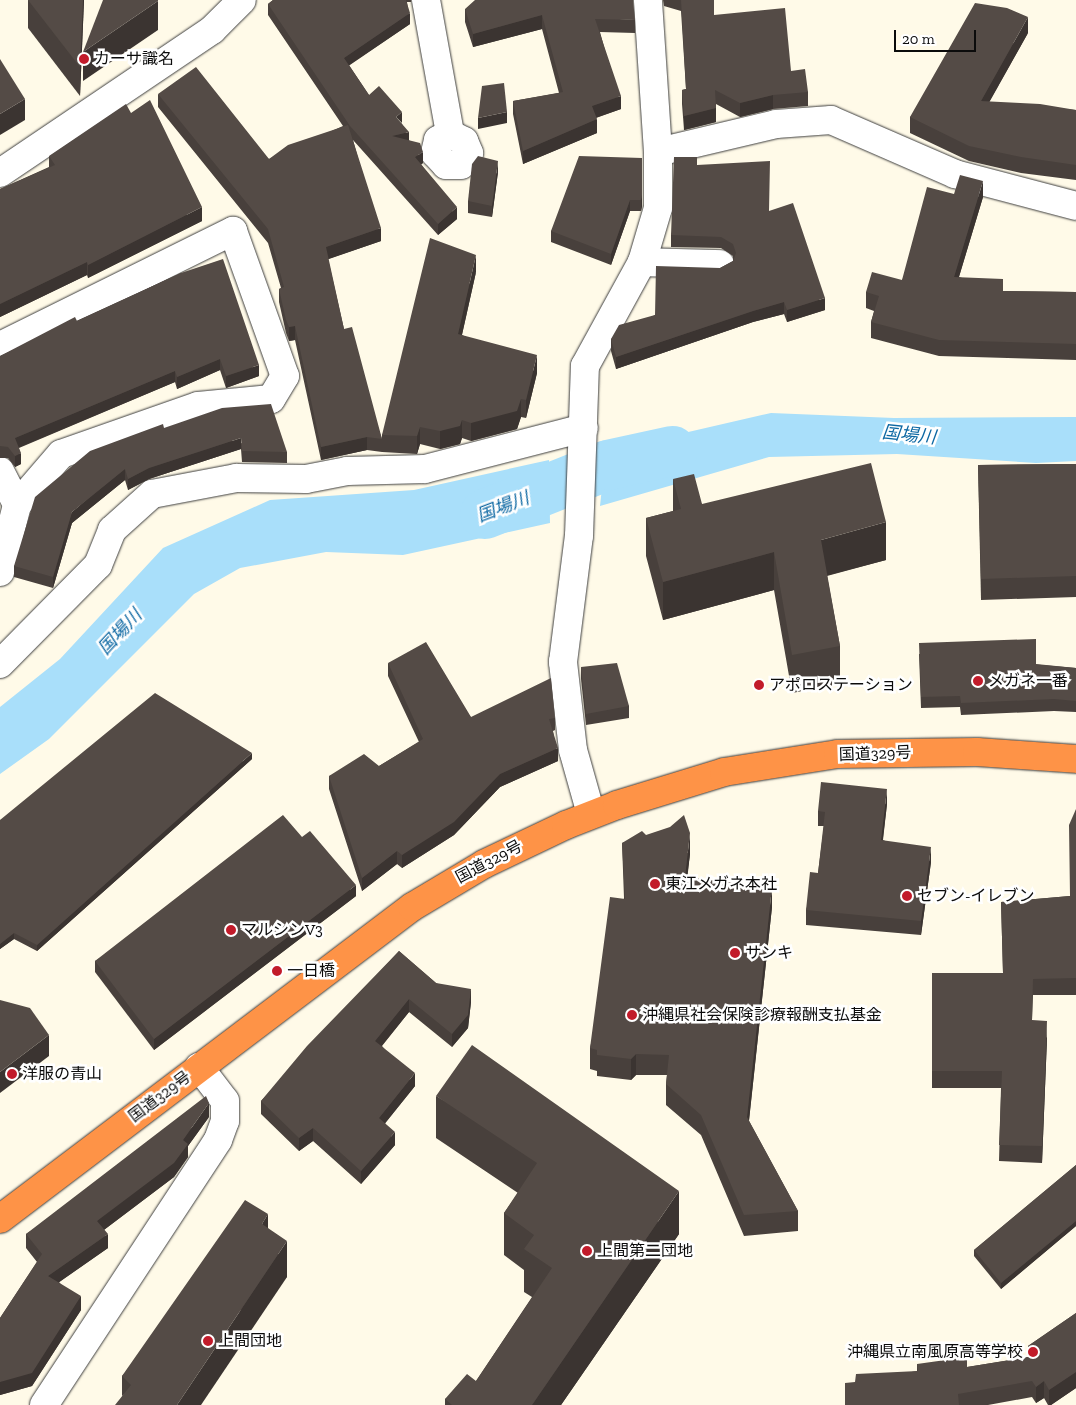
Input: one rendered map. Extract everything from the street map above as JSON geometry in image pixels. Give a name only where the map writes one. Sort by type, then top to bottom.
[{"type":"highway","name":"国道329号","points":[[0,1219],[412,907],[484,864],[591,814],[724,772],[838,754],[977,752],[1076,759]]},
{"type":"street","points":[[0,173],[212,30],[242,0]]},
{"type":"street","points":[[426,0],[450,134]]},
{"type":"street","points":[[591,814],[573,750],[563,662],[580,536],[585,366],[642,262],[658,208],[658,152],[648,0]]},
{"type":"street","points":[[658,152],[776,124],[830,120],[955,174],[1076,206]]},
{"type":"street","points":[[0,346],[233,231],[285,376],[271,399],[198,406],[61,454],[17,505],[0,572]]},
{"type":"street","points":[[642,262],[720,264]]},
{"type":"street","points":[[0,664],[98,565],[112,530],[152,494],[236,478],[306,479],[347,471],[425,470],[584,428]]},
{"type":"street","points":[[0,471],[17,505]]},
{"type":"street","points":[[44,1405],[218,1140],[225,1121],[225,1101],[199,1067]]},
{"type":"water","points":[[771,413],[894,418],[1076,417],[1076,461],[1036,463],[897,454],[769,457],[600,506],[606,451]]},
{"type":"water","points":[[549,460],[550,523],[403,555],[326,552],[240,568],[194,594],[49,739],[0,774],[0,707],[60,659],[163,548],[270,500],[414,490]]},
{"type":"building","points":[[28,0],[83,0],[80,67]]},
{"type":"building","points":[[103,0],[158,1],[83,52]]},
{"type":"building","points":[[273,0],[406,0],[410,13],[344,58],[369,95],[379,86],[402,112],[396,117],[409,132],[392,136],[420,143],[423,152],[415,157],[457,207],[438,224],[350,126],[268,4]]},
{"type":"building","points":[[475,0],[633,0],[635,20],[595,19],[621,96],[592,106],[597,119],[523,151],[513,101],[563,92],[542,15],[473,34],[465,9]]},
{"type":"building","points":[[681,0],[714,0],[714,15],[785,8],[791,71],[805,69],[808,92],[773,95],[740,103],[715,90],[716,108],[684,116],[682,90],[686,89]]},
{"type":"building","points":[[975,3],[1007,8],[1028,17],[981,101],[1040,104],[1076,110],[1076,165],[1021,157],[969,146],[910,117]]},
{"type":"building","points":[[0,59],[25,99],[0,114]]},
{"type":"building","points":[[196,67],[269,159],[288,145],[348,125],[381,228],[326,247],[344,329],[352,327],[382,439],[367,437],[321,447],[295,326],[289,327],[286,320],[279,289],[284,287],[268,229],[158,94]]},
{"type":"building","points":[[504,83],[507,112],[478,118],[482,86]]},
{"type":"building","points":[[150,100],[202,207],[88,265],[87,262],[0,304],[0,189],[55,165],[49,156],[126,104],[131,113]]},
{"type":"building","points":[[478,156],[498,161],[492,206],[468,201],[472,164]]},
{"type":"building","points":[[579,156],[642,158],[641,200],[630,200],[611,254],[551,231]]},
{"type":"building","points":[[674,157],[697,157],[697,165],[770,161],[769,211],[793,203],[825,298],[787,310],[784,302],[616,357],[611,339],[619,325],[655,315],[656,266],[720,268],[733,261],[736,253],[733,244],[721,237],[671,235]]},
{"type":"building","points":[[960,175],[983,181],[954,277],[1003,279],[1003,291],[1076,292],[1076,344],[939,340],[871,322],[879,296],[866,292],[872,272],[902,280],[927,187],[954,194]]},
{"type":"building","points":[[430,238],[476,255],[458,334],[537,355],[526,400],[521,399],[517,411],[471,423],[462,420],[460,426],[440,431],[420,427],[417,436],[382,435]]},
{"type":"building","points":[[223,259],[259,365],[226,376],[220,359],[177,377],[175,371],[15,438],[21,453],[15,456],[8,447],[0,446],[0,356],[75,317],[77,321],[181,273]]},
{"type":"building","points":[[271,404],[287,452],[242,451],[241,438],[149,468],[128,479],[125,469],[72,512],[53,577],[14,566],[35,497],[90,451],[163,424],[164,428],[222,408]]},
{"type":"building","points":[[871,463],[886,522],[821,540],[840,646],[792,655],[774,552],[663,582],[646,518],[681,509],[673,479],[694,474],[702,504]]},
{"type":"building","points":[[1076,464],[1076,576],[981,579],[978,465]]},
{"type":"building","name":"メガネ一番","points":[[1036,639],[1036,664],[1076,668],[1076,701],[1054,699],[961,703],[960,696],[921,697],[919,643]]},
{"type":"building","points":[[426,642],[471,717],[551,678],[555,718],[549,719],[558,748],[500,774],[454,822],[402,855],[397,851],[362,878],[329,776],[364,754],[379,766],[423,739],[388,663]]},
{"type":"building","points":[[617,663],[629,706],[586,714],[581,667]]},
{"type":"building","points":[[155,693],[252,753],[37,945],[14,933],[0,944],[0,820]]},
{"type":"building","points":[[821,782],[887,789],[881,840],[931,847],[921,921],[806,910],[810,872],[818,873],[825,812],[818,811]]},
{"type":"building","points":[[1076,809],[1076,978],[1033,979],[1032,1020],[1047,1021],[1042,1146],[999,1145],[1002,1071],[932,1071],[932,973],[1003,973],[1001,902],[1070,896],[1069,825]]},
{"type":"building","name":"マルシンV3","points":[[283,815],[302,837],[310,831],[356,885],[154,1039],[95,961]]},
{"type":"building","points":[[684,815],[690,833],[685,877],[772,887],[747,1117],[798,1211],[744,1215],[701,1115],[666,1084],[669,1055],[636,1054],[631,1059],[597,1055],[597,1050],[590,1048],[610,897],[625,899],[622,843],[642,831],[646,835],[670,827]]},
{"type":"building","points":[[399,951],[436,983],[471,989],[468,1015],[452,1034],[409,999],[375,1041],[415,1073],[379,1118],[395,1132],[361,1171],[313,1128],[299,1138],[261,1101],[307,1046]]},
{"type":"building","points":[[0,1000],[30,1008],[49,1035],[0,1072]]},
{"type":"building","points":[[472,1045],[679,1191],[532,1405],[452,1405],[445,1399],[467,1374],[476,1381],[552,1268],[524,1249],[534,1235],[504,1213],[537,1163],[436,1096]]},
{"type":"building","points":[[206,1096],[209,1103],[183,1140],[188,1144],[174,1163],[97,1221],[108,1234],[48,1276],[81,1296],[32,1373],[0,1382],[0,1318],[42,1254],[26,1234]]},
{"type":"building","points":[[1076,1165],[1076,1221],[1001,1283],[974,1250]]},
{"type":"building","points":[[245,1200],[268,1214],[262,1224],[287,1241],[177,1405],[115,1405],[131,1385],[122,1376]]},
{"type":"building","points":[[1076,1313],[1076,1372],[1049,1390],[1044,1381],[1036,1387],[1032,1381],[958,1394],[959,1405],[845,1405],[845,1383],[855,1382],[856,1374],[918,1371],[917,1364],[967,1357],[967,1367],[1035,1356],[1028,1346]]},
{"type":"waterway","name":"国場川","points":[[485,514],[608,465],[672,451]]},
{"type":"place","name":"カーサ識名","points":[[84,59]]},
{"type":"place","name":"メガネ一番","points":[[978,681]]},
{"type":"place","name":"アポロステーション","points":[[759,685]]},
{"type":"place","name":"東江メガネ本社","points":[[655,884]]},
{"type":"place","name":"セブン-イレブン","points":[[907,896]]},
{"type":"place","name":"マルシンV3","points":[[231,930]]},
{"type":"place","name":"サンキ","points":[[735,953]]},
{"type":"place","name":"一日橋","points":[[277,971]]},
{"type":"place","name":"沖縄県社会保険診療報酬支払基金","points":[[632,1015]]},
{"type":"place","name":"洋服の青山","points":[[12,1074]]},
{"type":"place","name":"上間第二団地","points":[[587,1251]]},
{"type":"place","name":"上間団地","points":[[208,1341]]},
{"type":"place","name":"沖縄県立南風原高等学校","points":[[1033,1352]]}]
